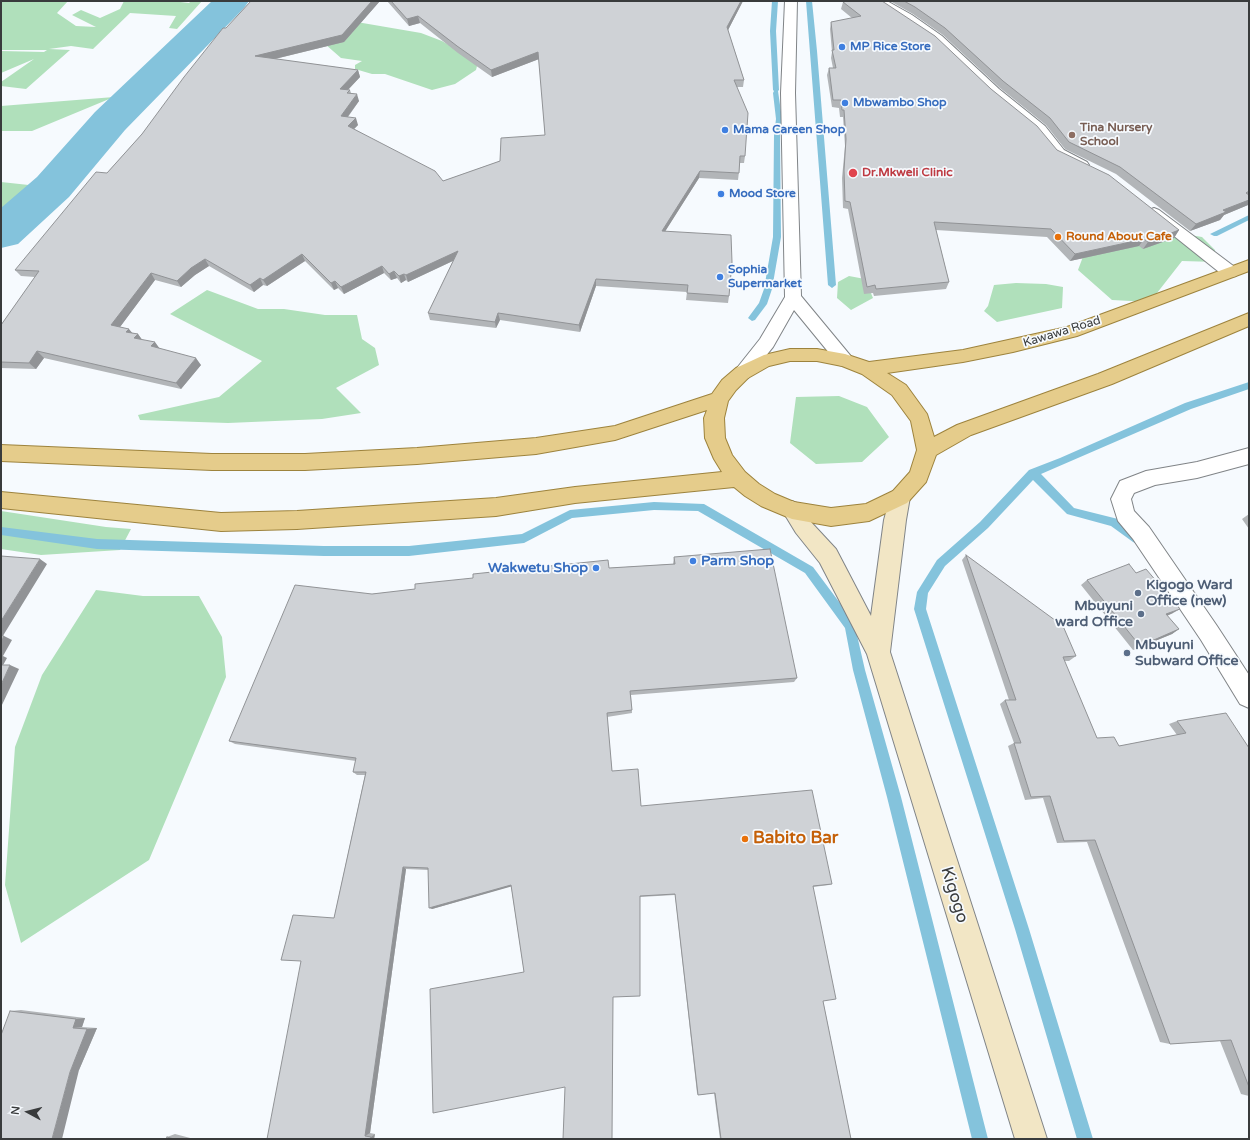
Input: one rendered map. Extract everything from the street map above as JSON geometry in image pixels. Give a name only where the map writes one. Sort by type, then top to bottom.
[{"type":"main road","name":"Kawawa Road","points":[[868,369],[963,356],[1071,332],[1249,265]]},
{"type":"main road","points":[[926,450],[964,430],[1105,379],[1249,319]]},
{"type":"main road","points":[[790,355],[817,355],[845,360],[868,369],[900,390],[920,419],[926,450],[919,476],[900,497],[869,512],[831,517],[792,510],[768,500],[752,490],[738,478],[724,459],[716,438],[714,418],[719,399],[729,385],[742,373],[764,361],[790,355]]},
{"type":"main road","points":[[1,453],[212,462],[304,462],[417,456],[536,446],[616,433],[719,399]]},
{"type":"main road","points":[[1,500],[221,522],[297,520],[496,507],[575,495],[738,478]]},
{"type":"main road","points":[[878,652],[895,520],[900,497]]},
{"type":"main road","points":[[792,510],[803,527],[828,556],[878,652]]},
{"type":"main road","name":"Kigogo","points":[[878,652],[1031,1139]]},
{"type":"street","points":[[742,373],[767,343],[793,297],[788,93],[791,1]]},
{"type":"street","points":[[879,1],[908,18],[938,39],[994,92],[1040,129],[1059,153],[1079,164],[1093,169]]},
{"type":"street","points":[[1144,205],[1230,272]]},
{"type":"street","points":[[793,297],[845,360]]},
{"type":"street","points":[[1249,456],[1197,470],[1153,477],[1127,487],[1121,499],[1125,516],[1150,545],[1249,696]]},
{"type":"green space","points":[[1,1],[68,1],[57,13],[76,26],[96,27],[72,15],[81,10],[100,18],[120,9],[124,1],[172,1],[189,3],[191,1],[202,1],[177,29],[169,28],[176,16],[130,13],[93,49],[71,46],[49,49],[70,50],[26,89],[1,86],[1,82],[34,59],[1,73],[1,51],[44,52],[47,50],[1,50]]},
{"type":"green space","points":[[345,20],[421,33],[442,41],[478,62],[476,70],[455,84],[432,90],[385,74],[372,74],[355,69],[355,65],[362,61],[341,58],[325,44]]},
{"type":"green space","points":[[114,97],[32,131],[1,131],[1,106]]},
{"type":"green space","points":[[1,182],[38,186],[1,222]]},
{"type":"green space","points":[[1160,230],[1202,237],[1215,250],[1216,262],[1182,261],[1150,302],[1112,300],[1078,270],[1084,254]]},
{"type":"green space","points":[[849,276],[865,279],[873,298],[851,310],[837,298],[838,282]]},
{"type":"green space","points":[[1016,283],[1046,284],[1063,287],[1062,308],[997,322],[984,311],[988,306],[994,285]]},
{"type":"green space","points":[[207,290],[258,309],[284,309],[325,315],[357,315],[362,339],[375,348],[379,365],[336,388],[361,413],[322,419],[228,423],[140,420],[138,415],[219,397],[262,361],[170,314]]},
{"type":"green space","points":[[839,396],[867,407],[889,437],[862,462],[816,464],[790,443],[796,397]]},
{"type":"green space","points":[[1,511],[106,527],[131,529],[120,550],[41,555],[1,549]]},
{"type":"green space","points":[[96,590],[143,596],[199,596],[222,637],[226,677],[149,860],[21,943],[5,885],[15,747],[42,675]]},
{"type":"building","points":[[251,1],[372,1],[342,35],[255,56],[358,70],[340,89],[350,90],[347,93],[357,94],[341,116],[356,118],[348,126],[435,171],[443,181],[500,161],[501,138],[545,135],[538,52],[491,70],[418,16],[407,19],[391,1],[741,1],[727,27],[744,80],[734,80],[748,113],[745,156],[740,156],[739,173],[700,171],[662,231],[731,235],[732,262],[729,296],[687,293],[688,285],[596,279],[579,325],[498,313],[495,322],[428,313],[458,251],[406,275],[404,274],[399,276],[394,271],[389,274],[382,266],[341,287],[335,281],[331,283],[302,254],[263,280],[260,278],[250,285],[205,259],[191,268],[177,281],[151,273],[111,325],[129,329],[126,332],[138,334],[134,338],[155,342],[151,346],[196,358],[176,383],[37,351],[29,363],[1,362],[1,325],[39,271],[15,270],[96,172],[107,173],[142,134],[184,77],[223,28],[226,28]]},
{"type":"building","points":[[882,1],[935,36],[991,89],[1037,126],[1057,150],[1109,175],[1179,230],[1148,242],[1144,239],[1075,254],[1051,229],[934,222],[949,282],[876,289],[875,285],[867,287],[850,202],[845,201],[844,170],[846,139],[844,110],[842,110],[841,100],[833,100],[829,68],[836,68],[832,50],[834,50],[831,22],[861,16],[843,2]]},
{"type":"building","points":[[904,1],[1249,1],[1249,191],[1246,193],[1249,195],[1249,200],[1223,210],[1226,212],[1196,224],[1120,167],[1069,142],[1050,118],[1003,81],[945,28]]},
{"type":"building","points":[[770,549],[797,678],[630,691],[632,710],[607,713],[612,771],[638,769],[641,806],[812,790],[832,884],[813,886],[836,999],[823,1001],[851,1139],[721,1139],[715,1093],[698,1095],[675,894],[640,896],[640,996],[613,997],[612,1139],[563,1139],[565,1087],[433,1113],[430,989],[524,972],[511,885],[429,908],[428,868],[403,867],[365,1136],[371,1137],[370,1139],[267,1139],[301,961],[281,960],[293,915],[334,918],[366,772],[353,772],[356,758],[229,741],[295,585],[372,594],[415,589],[415,584],[473,578],[473,574],[608,560],[609,568],[675,564],[674,557]]},
{"type":"building","points":[[966,555],[1063,626],[1076,656],[1063,657],[1097,738],[1114,737],[1119,746],[1186,733],[1177,721],[1226,713],[1249,748],[1249,1087],[1231,1040],[1170,1044],[1095,840],[1064,841],[1050,796],[1031,797],[1014,743],[1021,743],[1005,700],[1016,700]]},
{"type":"building","points":[[1,556],[40,559],[1,621]]},
{"type":"building","points":[[1129,564],[1136,573],[1146,569],[1180,609],[1166,614],[1179,629],[1140,646],[1087,580]]},
{"type":"building","points":[[1,665],[10,665],[1,685]]},
{"type":"building","points":[[10,1011],[76,1019],[73,1028],[87,1029],[70,1072],[52,1139],[1,1139],[1,1035]]},
{"type":"waterway","points":[[1,233],[53,187],[110,121],[232,1]]},
{"type":"waterway","points":[[775,1],[773,31],[776,90]]},
{"type":"waterway","points":[[809,1],[832,285]]},
{"type":"waterway","points":[[752,318],[763,304],[768,289],[777,237],[777,135],[779,119],[776,93]]},
{"type":"waterway","points":[[1214,234],[1249,217]]},
{"type":"waterway","points":[[1033,473],[1064,461],[1188,406],[1249,385]]},
{"type":"waterway","points":[[1033,473],[1071,511],[1114,522],[1137,539]]},
{"type":"waterway","points":[[1033,473],[984,525],[941,563],[923,592],[920,609],[1022,929],[1085,1139]]},
{"type":"waterway","points":[[1,531],[97,544],[324,551],[409,551],[524,538],[570,514],[654,506],[700,507],[809,570],[850,626],[859,670],[894,797],[980,1139]]},
{"type":"place","name":"MP Rice Store","points":[[842,47]]},
{"type":"place","name":"Mbwambo Shop","points":[[845,103]]},
{"type":"place","name":"Mama Careen Shop","points":[[725,130]]},
{"type":"place","name":"Tina Nursery School","points":[[1072,135]]},
{"type":"place","name":"Dr.Mkweli Clinic","points":[[853,173]]},
{"type":"place","name":"Mood Store","points":[[721,194]]},
{"type":"place","name":"Round About Cafe","points":[[1058,237]]},
{"type":"place","name":"Sophia Supermarket","points":[[720,277]]},
{"type":"place","name":"Parm Shop","points":[[693,561]]},
{"type":"place","name":"Wakwetu Shop","points":[[596,568]]},
{"type":"place","name":"Kigogo Ward Office (new)","points":[[1138,593]]},
{"type":"place","name":"Mbuyuni ward Office","points":[[1141,614]]},
{"type":"place","name":"Mbuyuni Subward Office","points":[[1127,653]]},
{"type":"place","name":"Babito Bar","points":[[745,839]]}]
